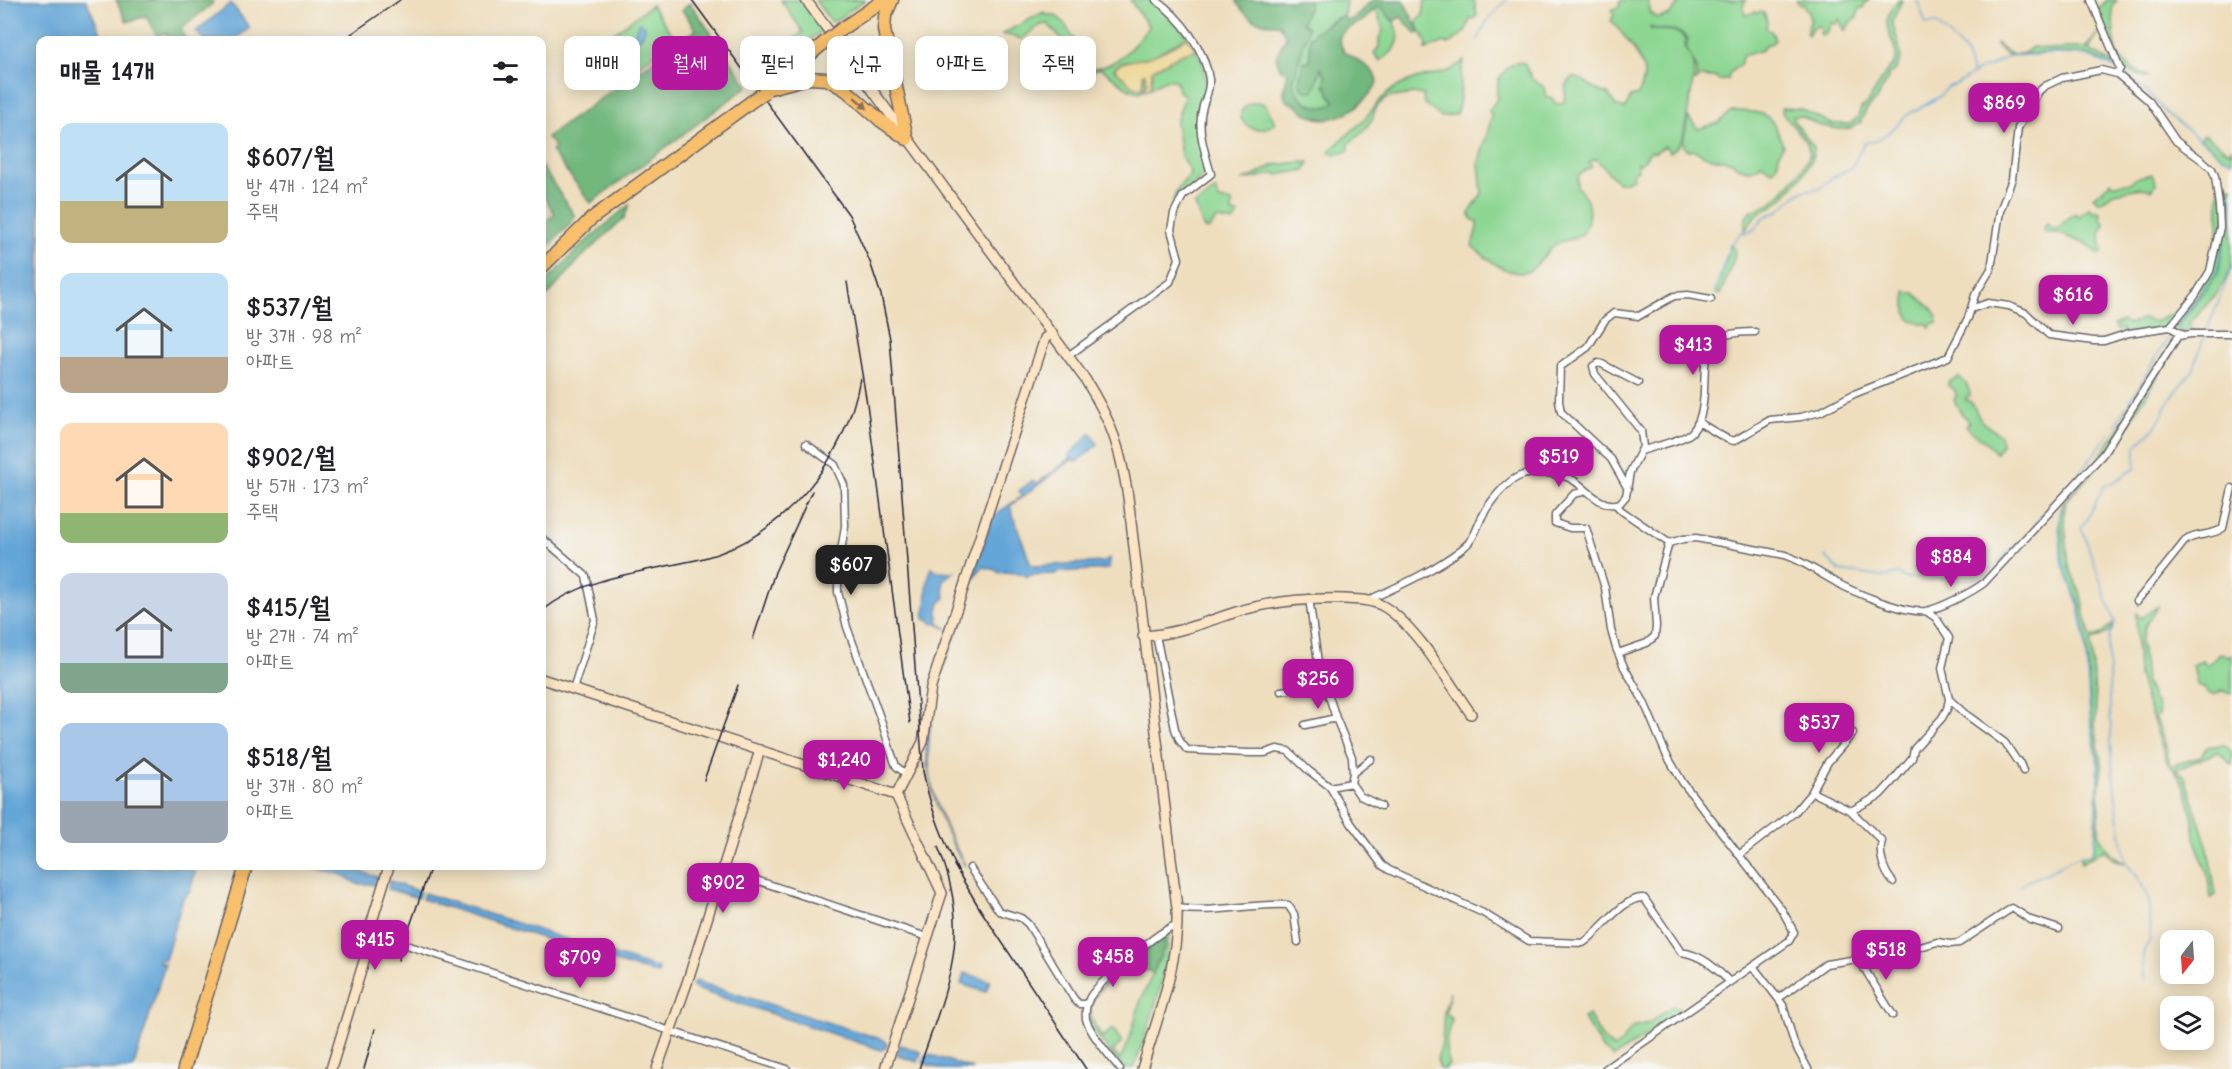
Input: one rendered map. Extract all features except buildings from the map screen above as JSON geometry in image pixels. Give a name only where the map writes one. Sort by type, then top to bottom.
[{"type":"highway","points":[[869,10],[878,0]]},
{"type":"highway","points":[[546,263],[591,219],[763,93],[843,28],[884,0]]},
{"type":"highway","points":[[892,0],[885,16],[884,30],[907,140]]},
{"type":"highway","points":[[763,93],[808,78],[827,79],[846,90],[907,140]]},
{"type":"highway","points":[[184,1069],[245,870]]},
{"type":"street","points":[[806,0],[847,53],[907,140],[1052,333],[1098,399],[1108,417],[1120,451],[1128,497],[1178,924],[1174,962],[1142,1069]]},
{"type":"street","points":[[1068,356],[1170,282],[1179,259],[1171,230],[1174,213],[1183,196],[1211,174],[1204,155],[1201,125],[1203,106],[1209,90],[1206,68],[1183,26],[1156,0]]},
{"type":"street","points":[[2091,0],[2120,69],[2117,74]]},
{"type":"street","points":[[1698,422],[1734,441],[1770,420],[1801,417],[1824,411],[1854,394],[1944,360],[1952,353],[1975,295],[1990,269],[2000,211],[2012,179],[2017,143],[2016,133],[2039,91],[2049,83],[2088,72],[2101,70],[2117,74],[2149,101],[2176,141],[2212,169],[2217,186],[2220,227],[2210,271],[2195,296],[2170,327]]},
{"type":"street","points":[[1628,489],[1611,459],[1561,412],[1560,367],[1588,347],[1605,320],[1614,313],[1639,316],[1680,294],[1711,299]]},
{"type":"street","points":[[1971,309],[1988,303],[2009,306],[2026,313],[2049,335],[2094,341],[2104,341],[2129,333],[2170,327],[2182,334],[2232,334]]},
{"type":"street","points":[[1641,451],[1686,437],[1698,422],[1704,401],[1708,352],[1713,341],[1725,336],[1755,332]]},
{"type":"street","points":[[896,795],[923,742],[931,687],[1045,338],[1052,333]]},
{"type":"street","points":[[1669,543],[1696,538],[1785,555],[1797,559],[1863,596],[1908,609],[1926,611],[1965,595],[1984,583],[2087,474],[2114,439],[2171,345],[2182,334]]},
{"type":"street","points":[[1616,505],[1624,500],[1630,472],[1643,442],[1641,431],[1597,377],[1593,366],[1598,363],[1602,364],[1638,383]]},
{"type":"street","points":[[806,444],[835,465],[844,485],[846,526],[838,570],[838,592],[847,627],[896,766],[906,774]]},
{"type":"street","points":[[1370,601],[1426,573],[1463,548],[1474,536],[1482,517],[1491,504],[1508,485],[1520,476],[1540,474],[1566,477],[1598,499],[1616,505],[1669,543]]},
{"type":"street","points":[[2137,601],[2185,541],[2195,535],[2213,534],[2223,528],[2232,488]]},
{"type":"street","points":[[1587,490],[1574,494],[1555,515],[1555,523],[1570,528],[1586,528],[1603,579],[1611,630],[1618,653],[1644,702],[1666,754],[1679,777],[1782,910],[1794,932],[1789,941],[1605,1069]]},
{"type":"street","points":[[546,541],[586,576],[594,608],[595,620],[573,689]]},
{"type":"street","points":[[1618,653],[1647,644],[1655,636],[1654,597],[1669,543]]},
{"type":"street","points":[[1143,636],[1182,631],[1261,605],[1309,598],[1370,601],[1389,610],[1407,627],[1471,714]]},
{"type":"street","points":[[1309,598],[1318,662],[1335,718],[1352,756],[1351,783],[1360,796],[1381,806]]},
{"type":"street","points":[[1851,811],[1880,795],[1947,709],[1949,699],[1942,668],[1949,642],[1948,635],[1936,618],[1926,611]]},
{"type":"street","points":[[1156,635],[1175,729],[1187,750],[1264,753],[1282,748],[1288,751],[1330,787],[1351,823],[1382,865],[1483,913],[1532,942],[1583,943],[1608,917],[1641,897],[1646,900],[1681,952],[1705,959],[1730,981]]},
{"type":"street","points":[[1321,672],[1344,671]]},
{"type":"street","points":[[546,680],[896,795],[942,892],[885,1069]]},
{"type":"street","points":[[1281,691],[1320,685],[1325,682]]},
{"type":"street","points":[[1949,699],[1964,713],[2005,742],[2019,761],[2023,771]]},
{"type":"street","points":[[1305,726],[1335,718]]},
{"type":"street","points":[[1739,855],[1795,812],[1811,793],[1828,762],[1853,733]]},
{"type":"street","points":[[657,1069],[760,750]]},
{"type":"street","points":[[1353,773],[1371,759]]},
{"type":"street","points":[[1330,787],[1351,783]]},
{"type":"street","points":[[1811,793],[1821,794],[1851,811],[1882,841],[1883,862],[1888,877],[1893,882]]},
{"type":"street","points":[[970,868],[999,911],[1021,918],[1028,924],[1074,999],[1079,1004],[1087,1004]]},
{"type":"street","points":[[723,869],[927,937]]},
{"type":"street","points":[[331,1069],[371,938],[370,928],[388,870]]},
{"type":"street","points":[[1177,908],[1196,911],[1287,905],[1291,907],[1294,914],[1298,942]]},
{"type":"street","points":[[1779,998],[1827,964],[1907,951],[1937,942],[1950,945],[1959,943],[2012,908],[2031,920],[2059,929]]},
{"type":"street","points":[[1120,1069],[1087,1021],[1087,1004],[1104,980],[1148,942],[1178,924]]},
{"type":"street","points":[[371,938],[382,936],[787,1069]]},
{"type":"street","points":[[1859,960],[1893,1015]]},
{"type":"street","points":[[1753,966],[1779,998],[1786,1013],[1794,1043],[1808,1069]]},
{"type":"green space","points":[[116,0],[212,0],[213,3],[181,29],[184,36],[168,36],[166,33],[157,36],[146,16],[127,22]]},
{"type":"green space","points":[[781,0],[802,0],[823,30],[815,36],[797,36],[803,32]]},
{"type":"green space","points":[[815,0],[865,0],[832,23]]},
{"type":"green space","points":[[1130,0],[1151,0],[1183,29],[1187,37],[1151,57],[1114,69],[1135,86],[1144,82],[1143,73],[1145,73],[1146,86],[1140,92],[1129,89],[1099,68],[1096,69],[1125,54],[1149,27]]},
{"type":"green space","points":[[1236,0],[1309,0],[1307,2],[1310,5],[1302,22],[1308,28],[1293,81],[1298,94],[1309,104],[1316,106],[1329,106],[1335,102],[1327,86],[1324,86],[1326,77],[1321,68],[1314,91],[1305,91],[1299,82],[1304,61],[1310,61],[1310,36],[1313,37],[1313,33],[1344,15],[1346,21],[1354,18],[1372,0],[1403,0],[1420,33],[1416,34],[1401,17],[1392,20],[1380,6],[1343,32],[1339,38],[1344,50],[1369,68],[1378,82],[1362,102],[1353,109],[1331,118],[1320,118],[1309,115],[1287,101],[1285,97],[1284,90],[1288,72],[1280,69],[1276,57],[1286,36],[1279,24],[1259,22],[1253,19],[1243,11]]},
{"type":"green space","points":[[1309,0],[1346,0],[1344,15],[1328,22],[1313,37],[1310,37],[1310,61],[1301,70],[1299,82],[1320,73],[1321,68],[1324,71],[1329,91],[1336,102],[1330,106],[1316,106],[1303,100],[1298,95],[1293,81],[1308,29],[1302,22]]},
{"type":"green space","points":[[1425,0],[1474,0],[1477,16],[1470,18],[1465,31],[1456,39],[1448,44],[1445,42],[1426,49],[1427,44],[1416,22],[1423,15]]},
{"type":"green space","points":[[1622,0],[1647,0],[1651,13],[1658,18],[1670,15],[1681,0],[1746,0],[1743,6],[1746,15],[1764,12],[1767,21],[1766,28],[1772,32],[1775,40],[1765,45],[1762,50],[1742,56],[1741,63],[1729,74],[1728,79],[1719,81],[1715,77],[1701,77],[1695,81],[1696,67],[1686,48],[1688,39],[1679,32],[1649,27],[1652,30],[1670,31],[1682,35],[1686,39],[1685,43],[1686,50],[1694,64],[1681,142],[1670,152],[1665,146],[1654,153],[1651,151],[1645,160],[1640,164],[1637,163],[1638,170],[1632,174],[1634,177],[1624,182],[1617,182],[1596,159],[1589,162],[1592,166],[1578,176],[1577,187],[1586,198],[1588,207],[1587,225],[1582,234],[1556,244],[1535,267],[1526,272],[1514,272],[1501,267],[1472,246],[1478,221],[1473,220],[1469,214],[1482,193],[1479,162],[1492,116],[1489,111],[1497,99],[1498,80],[1515,63],[1524,63],[1532,79],[1544,87],[1546,97],[1551,97],[1555,103],[1564,102],[1566,86],[1572,77],[1608,94],[1616,106],[1625,109],[1631,97],[1638,95],[1644,70],[1632,47],[1611,21],[1614,15],[1612,10],[1620,6],[1619,2]]},
{"type":"green space","points":[[1796,0],[1869,0],[1863,8],[1860,8],[1856,19],[1852,20],[1845,31],[1839,19],[1836,24],[1831,23],[1828,31],[1822,36],[1820,26],[1812,28],[1808,35],[1806,32],[1811,20],[1809,11],[1804,4],[1801,5]]},
{"type":"green space","points":[[1898,0],[1902,0],[1892,22],[1901,59],[1896,69],[1888,75],[1876,100],[1866,110],[1860,123],[1852,128],[1839,129],[1818,125],[1802,116],[1793,116],[1793,120],[1814,147],[1810,162],[1787,193],[1773,206],[1755,216],[1745,231],[1745,222],[1750,212],[1769,204],[1779,195],[1799,173],[1810,154],[1807,143],[1783,114],[1781,108],[1801,109],[1832,124],[1850,124],[1858,117],[1861,108],[1868,103],[1896,59],[1887,21]]},
{"type":"green space","points":[[2107,0],[2117,0],[2112,6],[2118,56],[2133,69],[2149,77],[2139,76],[2122,68],[2097,11]]},
{"type":"green space","points":[[690,3],[713,36],[688,36],[696,30],[682,10]]},
{"type":"green space","points":[[651,5],[674,36],[652,36],[652,55],[640,64],[640,36],[610,36]]},
{"type":"green space","points":[[1380,6],[1395,24],[1399,36],[1396,46],[1380,61],[1374,53],[1379,47],[1379,38],[1383,31],[1378,14],[1372,10]]},
{"type":"green space","points":[[1044,12],[1046,15],[1056,16],[1072,36],[1058,36],[1047,23],[1026,36],[1020,36],[1020,38],[1002,34]]},
{"type":"green space","points":[[2102,28],[2088,49],[2117,68],[2087,54],[2006,55],[1995,44],[1997,43],[2004,50],[2013,54],[2023,53],[2032,47],[2060,50],[2086,48]]},
{"type":"green space","points":[[1196,50],[1203,63],[1207,82],[1201,107],[1207,173],[1182,195],[1171,219],[1175,194],[1191,174],[1181,156],[1176,122],[1185,95],[1178,91],[1176,81],[1172,80],[1163,81],[1151,88],[1152,70],[1183,53]]},
{"type":"green space","points":[[728,57],[740,75],[740,90],[743,90],[591,203],[551,151],[555,148],[547,137],[612,90],[640,90],[640,70],[652,62],[652,90],[728,90]]},
{"type":"green space","points":[[1464,61],[1460,101],[1456,114],[1441,117],[1425,104],[1424,95],[1414,94],[1387,98],[1375,108],[1373,118],[1363,132],[1349,143],[1349,151],[1334,155],[1329,151],[1362,122],[1379,101],[1393,89],[1411,80],[1449,71]]},
{"type":"green space","points":[[1259,102],[1266,105],[1275,123],[1266,128],[1257,129],[1249,127],[1243,122],[1241,116],[1242,110],[1248,105]]},
{"type":"green space","points":[[1732,111],[1753,112],[1766,116],[1776,127],[1783,146],[1777,165],[1772,171],[1761,164],[1752,170],[1745,169],[1734,165],[1733,162],[1707,157],[1684,147],[1688,117],[1698,129],[1718,123]]},
{"type":"green space","points":[[2204,134],[2230,152],[2232,147],[2232,161],[2223,157],[2200,138]]},
{"type":"green space","points":[[1309,162],[1305,170],[1242,180],[1274,165]]},
{"type":"green space","points":[[546,173],[575,216],[546,249],[546,221],[555,214],[546,199]]},
{"type":"green space","points":[[2152,174],[2156,184],[2152,190],[2141,188],[2115,193],[2100,202],[2093,197],[2111,182],[2114,184],[2130,183],[2138,177]]},
{"type":"green space","points":[[2232,186],[2217,273],[2175,327],[2197,296],[2218,249],[2219,188]]},
{"type":"green space","points":[[1216,190],[1219,200],[1232,202],[1232,213],[1239,214],[1233,222],[1217,219],[1208,230],[1204,229],[1195,205]]},
{"type":"green space","points":[[2232,197],[2231,268],[2218,291],[2188,324],[2192,330],[2206,332],[2183,332],[2176,329],[2218,273]]},
{"type":"green space","points":[[630,204],[624,218],[581,258],[546,297],[546,282],[583,244]]},
{"type":"green space","points":[[2090,207],[2094,212],[2098,210],[2101,213],[2100,217],[2105,225],[2100,238],[2102,252],[2099,254],[2089,245],[2057,233],[2046,233],[2044,229],[2047,223],[2055,230],[2075,213],[2079,216]]},
{"type":"green space","points":[[1731,245],[1735,248],[1734,259],[1720,295],[1715,293]]},
{"type":"green space","points":[[1906,291],[1915,293],[1933,310],[1938,323],[1931,324],[1930,328],[1927,324],[1912,321],[1906,312]]},
{"type":"green space","points":[[2186,306],[2170,326],[2124,334],[2122,329],[2117,330],[2114,325],[2122,321],[2127,325],[2143,319],[2155,322]]},
{"type":"green space","points":[[2188,335],[2176,346],[2122,435],[2089,477],[2066,500],[2064,515],[2069,567],[2080,592],[2090,636],[2098,636],[2114,623],[2110,632],[2091,641],[2095,725],[2102,768],[2099,786],[2099,835],[2108,851],[2125,863],[2114,859],[2104,850],[2081,863],[2081,856],[2091,855],[2095,848],[2099,766],[2091,718],[2086,639],[2080,607],[2063,565],[2060,516],[2063,502],[2087,475],[2179,339]]},
{"type":"green space","points":[[1959,377],[1969,390],[1970,395],[1965,399],[1972,403],[1981,421],[2000,435],[2002,445],[1996,453],[1965,426],[1969,422],[1954,400],[1957,396],[1953,388],[1948,386],[1948,382]]},
{"type":"green space","points":[[2159,605],[2146,624],[2141,641],[2145,680],[2157,704],[2159,715],[2155,716],[2170,765],[2167,762],[2138,675],[2136,613],[2141,618]]},
{"type":"green space","points":[[2221,653],[2228,656],[2232,654],[2232,694],[2222,691],[2213,695],[2207,693],[2204,687],[2197,685],[2193,665],[2203,660],[2207,665]]},
{"type":"green space","points":[[2224,745],[2232,752],[2232,765],[2218,752],[2175,770],[2185,777],[2208,849],[2216,895],[2211,898],[2207,872],[2196,843],[2192,814],[2183,784],[2170,766],[2200,757],[2207,747]]},
{"type":"green space","points":[[1169,930],[1168,948],[1157,1000],[1134,1068],[1123,1069],[1099,1038],[1089,1019],[1090,1007],[1091,1005],[1092,1019],[1102,1037],[1113,1029],[1122,1042],[1113,1051],[1120,1060],[1129,1041],[1140,1002],[1161,955],[1163,937],[1133,963],[1134,966],[1124,975],[1121,971],[1096,995],[1118,969]]},
{"type":"green space","points":[[1164,936],[1165,945],[1153,973],[1134,966],[1133,963]]},
{"type":"green space","points":[[1450,992],[1446,1012],[1452,1020],[1446,1042],[1449,1065],[1440,1069],[1437,1059],[1442,1044],[1444,1011]]},
{"type":"green space","points":[[1672,1006],[1684,1011],[1614,1057],[1602,1048],[1583,1018],[1589,1015],[1602,1038],[1615,1048],[1622,1043],[1633,1027],[1649,1023]]},
{"type":"sand","points":[[1187,37],[1196,50],[1183,53],[1152,70],[1151,88],[1144,90],[1147,82],[1145,73],[1143,73],[1143,86],[1139,88],[1130,84],[1114,68],[1126,62],[1159,53]]},
{"type":"water","points":[[0,0],[86,0],[102,36],[36,36],[36,870],[196,870],[190,891],[183,898],[165,960],[159,959],[159,962],[165,964],[133,1069],[0,1069]]},
{"type":"water","points":[[231,3],[250,28],[239,36],[200,36],[196,31]]},
{"type":"water","points":[[640,23],[645,26],[640,38],[633,36]]},
{"type":"water","points":[[1091,433],[1098,444],[1077,462],[1073,459],[1010,506],[1031,565],[1105,562],[1110,558],[1109,569],[1057,572],[1056,574],[1027,577],[1024,574],[999,573],[984,567],[972,582],[938,686],[929,734],[931,783],[944,823],[965,866],[950,838],[938,809],[933,794],[927,764],[926,734],[936,689],[992,517],[1022,496],[1019,491],[1033,480],[1036,484],[1071,458],[1069,455]]},
{"type":"water","points":[[932,567],[937,571],[954,572],[943,580],[945,598],[938,610],[939,624],[948,629],[935,623],[932,624],[924,617],[928,579]]},
{"type":"water","points":[[324,870],[356,870],[381,878],[379,887],[371,884],[357,884],[343,875]]},
{"type":"water","points":[[390,881],[420,892],[418,898],[388,889]]},
{"type":"water","points":[[424,893],[659,969],[658,974],[422,899]]},
{"type":"water","points":[[964,973],[990,981],[986,992],[961,984]]},
{"type":"water","points":[[695,981],[884,1040],[887,1044],[886,1048],[881,1050],[696,989],[692,985]]},
{"type":"water","points":[[901,1045],[921,1052],[918,1062],[899,1056],[897,1053]]},
{"type":"water","points":[[927,1054],[973,1069],[941,1069],[923,1063]]},
{"type":"waterway","points":[[1478,40],[1487,21],[1506,0]]},
{"type":"waterway","points":[[1917,0],[1926,24],[1936,23],[1964,50],[1972,72]]},
{"type":"waterway","points":[[1715,292],[1730,245],[1743,231],[1746,234],[1755,229],[1763,218],[1780,210],[1796,195],[1803,191],[1820,188],[1852,167],[1864,143],[1876,141],[1892,130],[1907,115],[1939,97],[1947,87],[2009,56],[2087,55],[2117,69]]},
{"type":"waterway","points":[[2123,72],[2149,94],[2167,114],[2223,157],[2232,161]]},
{"type":"waterway","points":[[2176,327],[2217,273],[2232,194]]},
{"type":"waterway","points":[[2207,330],[2232,267]]},
{"type":"waterway","points":[[2116,424],[2172,332]]},
{"type":"waterway","points":[[2145,981],[2143,960],[2144,950],[2150,941],[2149,901],[2139,879],[2126,863],[2112,764],[2108,648],[2109,637],[2115,623],[2081,526],[2087,520],[2104,486],[2135,469],[2136,446],[2157,425],[2168,403],[2193,371],[2204,337]]},
{"type":"waterway","points":[[2033,525],[2082,470],[2110,433]]},
{"type":"waterway","points":[[2020,886],[2075,858],[2091,854],[2097,826],[2098,766],[2090,718],[2085,639],[2079,608],[2061,557],[2059,527],[2061,506]]},
{"type":"waterway","points":[[1825,556],[1840,571],[1882,577],[1898,574],[1905,578],[1959,580],[1983,578],[2018,542]]},
{"type":"railway","points":[[348,36],[400,0]]},
{"type":"railway","points":[[692,0],[849,215],[870,262],[881,295],[890,339],[923,771],[929,798],[958,871]]},
{"type":"railway","points":[[847,282],[867,404],[910,723]]},
{"type":"railway","points":[[546,608],[579,589],[620,576],[704,558],[733,548],[760,532],[785,513],[826,465],[853,408],[860,378]]},
{"type":"railway","points":[[753,639],[775,572],[812,491]]},
{"type":"railway","points":[[704,780],[738,685]]},
{"type":"railway","points":[[919,1069],[947,985],[955,934],[954,907],[949,878],[938,847]]},
{"type":"railway","points":[[954,865],[980,909],[1086,1069]]},
{"type":"railway","points":[[398,960],[430,870]]},
{"type":"railway","points":[[364,1069],[375,1029]]}]
